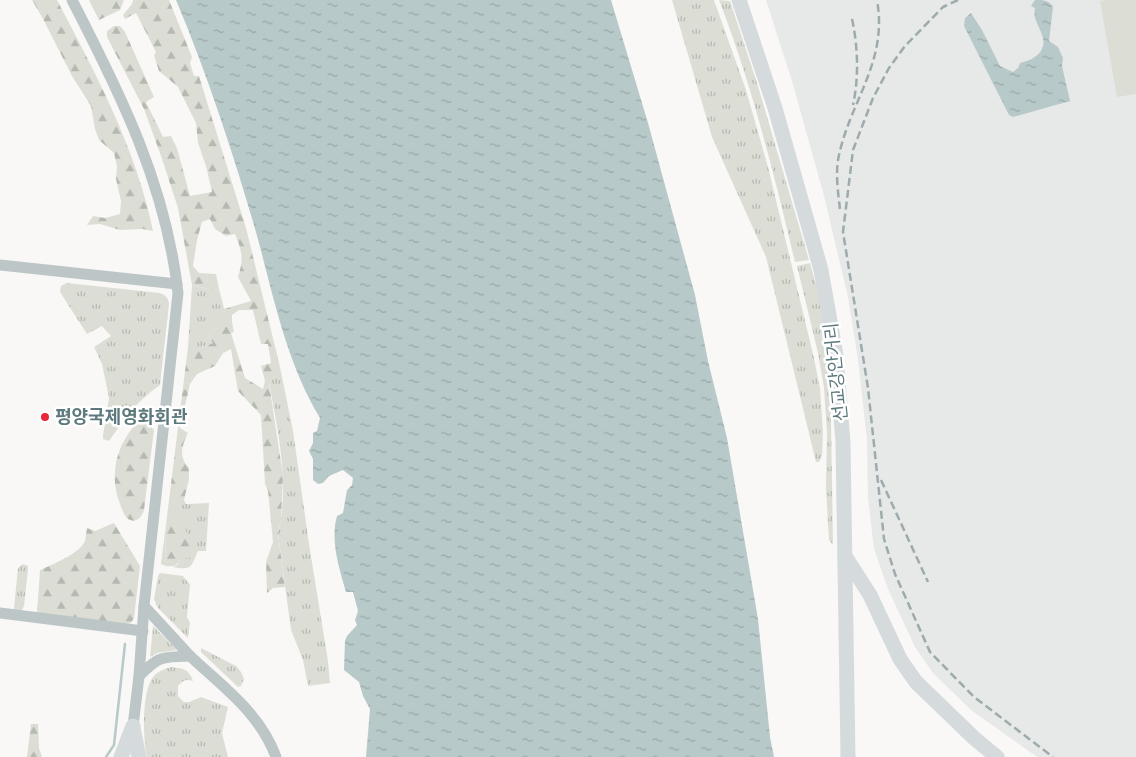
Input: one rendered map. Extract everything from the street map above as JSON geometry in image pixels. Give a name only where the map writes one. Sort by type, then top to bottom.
[{"type":"main road","name":"선교강안거리","points":[[739,0],[777,118],[821,270],[836,356],[843,442],[848,757]]},
{"type":"main road","points":[[845,556],[870,595],[900,659],[916,682],[974,738],[998,757]]},
{"type":"main road","points":[[121,757],[133,726]]},
{"type":"main road","points":[[131,757],[133,726]]},
{"type":"main road","points":[[133,726],[139,757]]},
{"type":"street","points":[[72,0],[124,102],[143,150],[166,227],[177,284],[177,302],[133,726]]},
{"type":"street","points":[[0,266],[177,284]]},
{"type":"street","points":[[144,606],[190,656],[253,715],[267,735],[276,757]]},
{"type":"street","points":[[0,613],[142,631]]},
{"type":"street","points":[[139,676],[156,659],[167,656],[190,656]]},
{"type":"shaded area","points":[[766,0],[1136,0],[1136,757],[1037,757],[971,710],[933,673],[915,647],[888,589],[874,549],[868,498],[867,440],[858,360],[848,297],[824,196],[792,81]]},
{"type":"green space","points":[[32,0],[57,0],[72,28],[100,84],[125,141],[146,200],[153,231],[142,229],[120,230],[100,224],[87,225],[93,216],[105,218],[120,214],[121,201],[116,179],[117,166],[114,153],[99,140],[91,106],[72,76]]},
{"type":"green space","points":[[89,0],[124,0],[120,10],[99,20]]},
{"type":"green space","points":[[133,0],[169,0],[192,57],[190,63],[194,76],[199,76],[246,228],[280,367],[269,383],[283,476],[281,519],[278,534],[285,587],[273,588],[267,593],[266,562],[273,542],[268,491],[265,484],[261,415],[238,391],[231,349],[223,353],[215,366],[197,374],[190,384],[180,428],[188,433],[182,455],[189,468],[189,479],[184,500],[169,500],[188,347],[202,347],[213,343],[207,333],[219,327],[228,327],[224,309],[251,301],[238,277],[241,255],[235,234],[226,236],[215,229],[210,219],[202,222],[193,266],[199,273],[216,274],[219,289],[212,290],[192,285],[178,208],[161,156],[144,109],[107,37],[107,31],[114,26],[120,26],[125,32],[154,97],[146,102],[163,137],[171,136],[177,148],[190,196],[212,192],[198,143],[196,123],[178,87],[159,71],[154,55],[156,52],[136,13],[125,19],[123,15]],"holes":[[[239,310],[253,310],[261,344],[268,344],[271,363],[261,366],[265,381],[263,389],[245,378],[231,333],[234,332],[232,315]]]},
{"type":"green space","points":[[672,0],[714,0],[746,90],[768,167],[820,388],[823,432],[822,456],[819,462],[816,462],[766,257],[712,137]]},
{"type":"green space","points":[[719,0],[730,1],[758,86],[809,260],[795,262],[752,97]]},
{"type":"green space","points":[[1136,0],[1136,94],[1117,97],[1100,1]]},
{"type":"green space","points":[[810,263],[822,306],[830,358],[833,545],[829,540],[826,489],[827,433],[824,388],[818,353],[797,266]]},
{"type":"green space","points":[[67,283],[160,293],[169,302],[160,385],[144,397],[109,441],[103,439],[103,435],[109,398],[102,364],[94,347],[111,336],[102,326],[87,334],[60,292],[61,286]]},
{"type":"green space","points":[[192,285],[212,290],[219,289],[229,327],[219,327],[207,333],[213,343],[202,347],[188,347]]},
{"type":"green space","points":[[280,367],[293,431],[330,683],[308,686],[303,660],[291,630],[278,534],[283,496],[283,477],[279,439],[269,382]]},
{"type":"green space","points":[[141,419],[146,420],[154,430],[144,510],[140,517],[133,521],[126,517],[116,493],[115,470],[117,458],[126,437]]},
{"type":"green space","points":[[169,500],[184,500],[186,504],[209,503],[206,551],[198,551],[188,568],[173,567],[181,559],[190,557],[167,517],[165,533],[166,566],[161,564]]},
{"type":"green space","points":[[177,513],[194,547],[194,554],[181,559],[175,566],[166,566],[165,533],[167,517]]},
{"type":"green space","points":[[114,523],[140,566],[134,618],[131,623],[126,624],[37,613],[40,570],[78,550],[85,541],[87,528],[95,531]]},
{"type":"green space","points":[[23,564],[28,566],[28,569],[24,606],[21,612],[15,611],[14,608],[18,568]]},
{"type":"green space","points":[[160,573],[183,576],[190,585],[187,617],[190,623],[188,638],[158,608],[154,599]]},
{"type":"green space","points":[[153,626],[177,650],[157,653],[150,657]]},
{"type":"green space","points":[[201,648],[236,666],[244,679],[241,686],[238,687],[201,652]]},
{"type":"green space","points":[[171,667],[185,670],[190,674],[193,681],[185,680],[178,686],[178,696],[184,702],[201,697],[228,707],[222,733],[228,757],[147,757],[144,715],[147,692],[156,674]]},
{"type":"green space","points":[[31,724],[38,724],[39,748],[42,757],[27,757]]},
{"type":"water","points":[[176,0],[611,0],[648,123],[695,295],[708,361],[727,438],[758,619],[770,737],[774,757],[366,757],[370,709],[363,696],[359,682],[344,670],[345,641],[357,625],[355,620],[358,611],[353,592],[346,592],[336,554],[334,535],[337,516],[343,513],[347,490],[352,485],[353,478],[343,470],[329,476],[323,483],[318,484],[313,480],[313,459],[309,451],[313,443],[313,433],[317,431],[320,418],[308,396],[289,351],[229,144],[199,57]]},
{"type":"water","points":[[1035,0],[1043,0],[1053,7],[1049,41],[1058,47],[1063,58],[1062,66],[1070,101],[1013,117],[1009,115],[964,26],[965,18],[971,13],[1000,66],[1013,72],[1020,63],[1037,56],[1043,45],[1042,35],[1034,14],[1035,8],[1031,6]]},
{"type":"waterway","points":[[106,757],[114,745],[125,644]]},
{"type":"railway","points":[[840,209],[837,182],[839,155],[873,61],[879,22],[877,0]]},
{"type":"railway","points":[[958,0],[943,7],[905,46],[889,68],[873,98],[853,150],[843,232],[868,388],[884,539],[895,574],[930,652],[974,697],[1053,757]]},
{"type":"railway","points":[[852,19],[856,40],[857,62],[853,105]]},
{"type":"railway","points":[[881,480],[928,582]]},
{"type":"place","name":"평양국제영화회관","points":[[45,417]]}]
